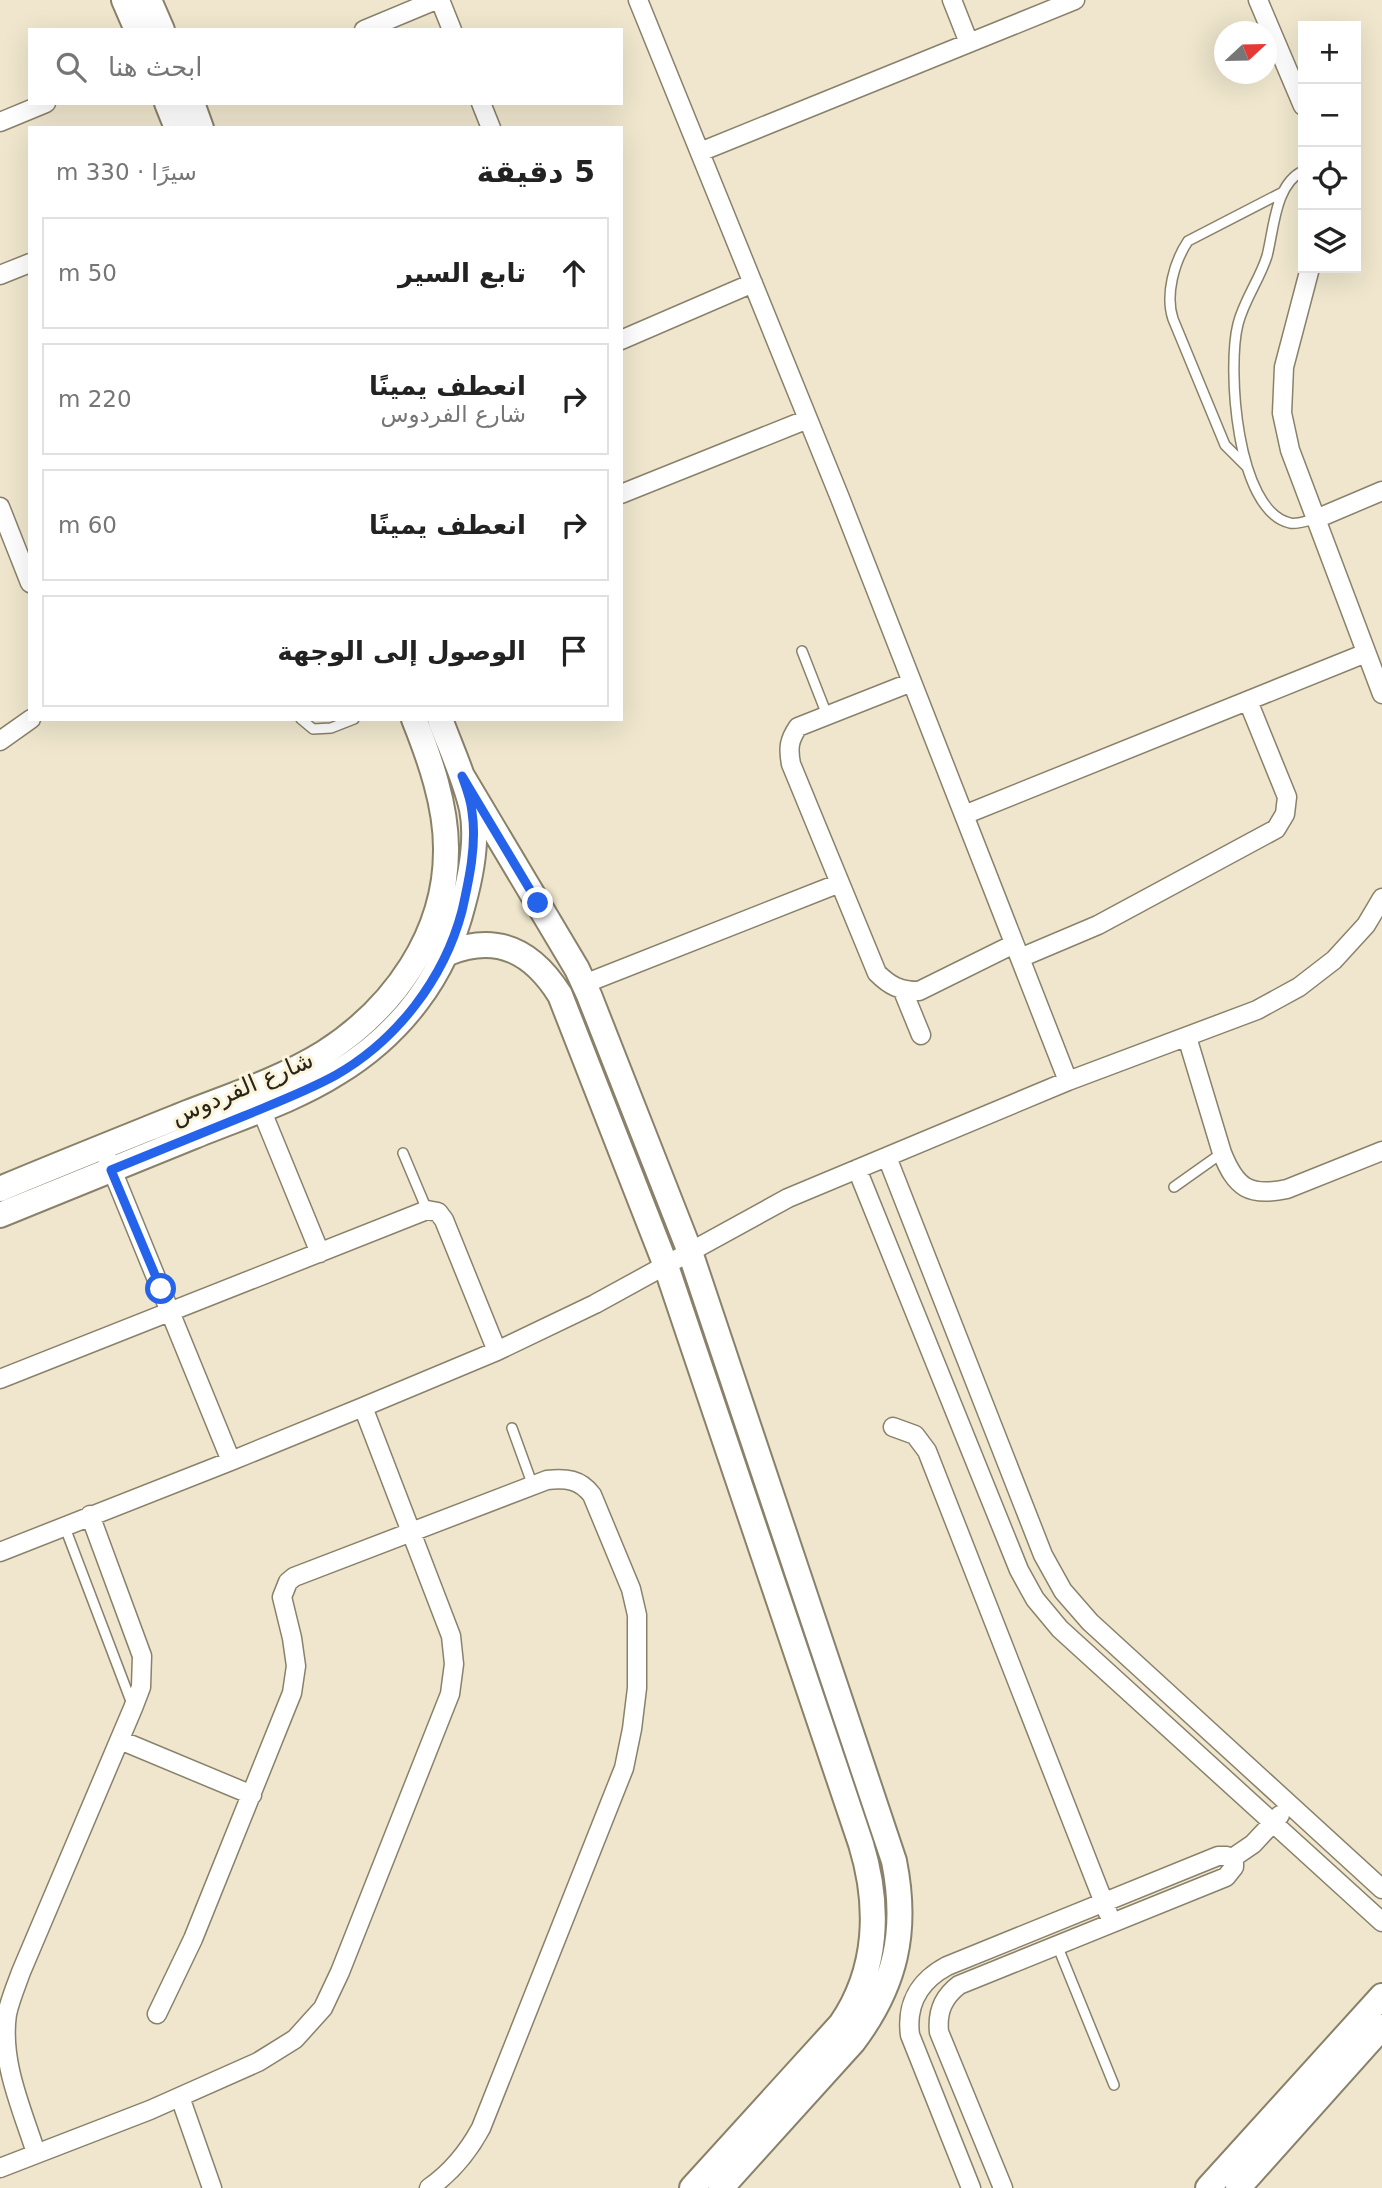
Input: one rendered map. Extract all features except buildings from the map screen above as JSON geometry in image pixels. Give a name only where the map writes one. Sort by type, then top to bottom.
[{"type":"street","points":[[124,0],[136,28]]},
{"type":"street","points":[[149,0],[161,28]]},
{"type":"street","points":[[369,28],[438,0],[451,28]]},
{"type":"street","points":[[638,0],[808,419],[1068,1082]]},
{"type":"street","points":[[952,0],[969,43]]},
{"type":"street","points":[[700,152],[1075,0]]},
{"type":"street","points":[[1258,0],[1298,94]]},
{"type":"street","points":[[0,122],[41,105]]},
{"type":"street","points":[[168,105],[176,126]]},
{"type":"street","points":[[193,105],[200,126]]},
{"type":"street","points":[[482,105],[490,126]]},
{"type":"street","points":[[0,275],[28,264]]},
{"type":"street","points":[[1309,273],[1284,367],[1282,414],[1290,450],[1382,694]]},
{"type":"street","points":[[623,339],[753,283]]},
{"type":"street","points":[[623,493],[808,419]]},
{"type":"street","points":[[1316,519],[1382,491]]},
{"type":"street","points":[[0,508],[28,578]]},
{"type":"street","points":[[964,815],[1366,653]]},
{"type":"street","points":[[912,682],[799,727],[791,738],[788,751],[877,972],[888,984],[903,991],[919,991],[1017,951],[1098,925],[1276,829],[1285,814],[1287,797],[1248,701]]},
{"type":"street","points":[[0,741],[28,721]]},
{"type":"street","name":"شارع الفردوس","points":[[0,1215],[107,1158],[322,1054],[356,1030],[389,999],[414,965],[431,930],[441,891],[446,848],[439,797],[415,721]]},
{"type":"street","name":"شارع الفردوس","points":[[0,1189],[107,1158],[261,1108],[336,1074],[375,1048],[409,1014],[448,953],[469,883],[473,845],[472,811],[441,721]]},
{"type":"street","points":[[462,776],[584,984],[690,1252],[894,1861],[900,1888],[899,1943],[883,1996],[869,2020],[853,2042],[720,2188]]},
{"type":"street","points":[[584,984],[841,883]]},
{"type":"street","points":[[0,1552],[231,1461],[497,1351],[595,1304],[788,1198],[1068,1082],[1256,1010],[1299,987],[1334,960],[1366,925],[1382,898]]},
{"type":"street","points":[[448,953],[474,945],[501,946],[528,958],[549,979],[565,1008],[666,1266],[861,1844],[872,1885],[872,1947],[853,2007],[841,2024],[692,2188]]},
{"type":"street","points":[[903,991],[921,1035]]},
{"type":"street","points":[[1187,1037],[1222,1153],[1235,1180],[1253,1192],[1270,1193],[1307,1182],[1382,1151]]},
{"type":"street","points":[[261,1108],[320,1253]]},
{"type":"street","points":[[887,1157],[1042,1555],[1057,1582],[1090,1622],[1382,1889]]},
{"type":"street","points":[[107,1158],[231,1461]]},
{"type":"street","points":[[857,1169],[1019,1570],[1035,1599],[1060,1629],[1382,1922]]},
{"type":"street","points":[[0,1379],[427,1210],[438,1212],[444,1220],[497,1351]]},
{"type":"street","points":[[0,2168],[258,2062],[295,2039],[323,2008],[340,1972],[450,1694],[454,1664],[451,1636],[363,1407]]},
{"type":"street","points":[[893,1427],[915,1435],[927,1451],[1112,1923]]},
{"type":"street","points":[[157,2014],[193,1939],[292,1693],[296,1666],[282,1597],[288,1582],[294,1577],[547,1480],[567,1478],[585,1485],[592,1495],[631,1589],[637,1615],[637,1688],[624,1768],[481,2128],[469,2150],[453,2169],[429,2188]]},
{"type":"street","points":[[37,2153],[10,2074],[4,2046],[7,2014],[21,1972],[141,1687],[142,1656],[136,1632],[90,1515]]},
{"type":"street","points":[[120,1740],[252,1795]]},
{"type":"street","points":[[1231,1859],[1253,1843],[1289,1805]]},
{"type":"street","points":[[971,2188],[910,2035],[913,1999],[927,1979],[947,1966],[1218,1856],[1227,1856],[1234,1867],[1230,1875],[959,1985],[946,1997],[939,2014],[939,2032],[1003,2188]]},
{"type":"street","points":[[1208,2188],[1382,1996]]},
{"type":"street","points":[[1238,2188],[1382,2027]]},
{"type":"street","points":[[180,2096],[212,2188]]},
{"type":"lane","points":[[1246,467],[1235,411],[1232,359],[1238,323],[1266,257],[1283,192],[1293,176],[1298,174]]},
{"type":"lane","points":[[1283,192],[1188,241],[1182,250],[1169,297],[1173,319],[1226,445],[1246,467],[1275,516],[1292,524],[1316,519]]},
{"type":"lane","points":[[802,651],[827,715]]},
{"type":"lane","points":[[303,721],[313,729],[331,728],[349,721]]},
{"type":"lane","points":[[403,1153],[427,1210]]},
{"type":"lane","points":[[1174,1187],[1222,1153]]},
{"type":"lane","points":[[512,1428],[533,1486]]},
{"type":"lane","points":[[64,1525],[133,1708]]},
{"type":"lane","points":[[1057,1945],[1114,2085]]},
{"type":"route","points":[[161,1289],[111,1170],[288,1097],[336,1074],[375,1048],[409,1014],[448,953],[469,883],[473,845],[472,811],[462,776],[538,903]]}]
